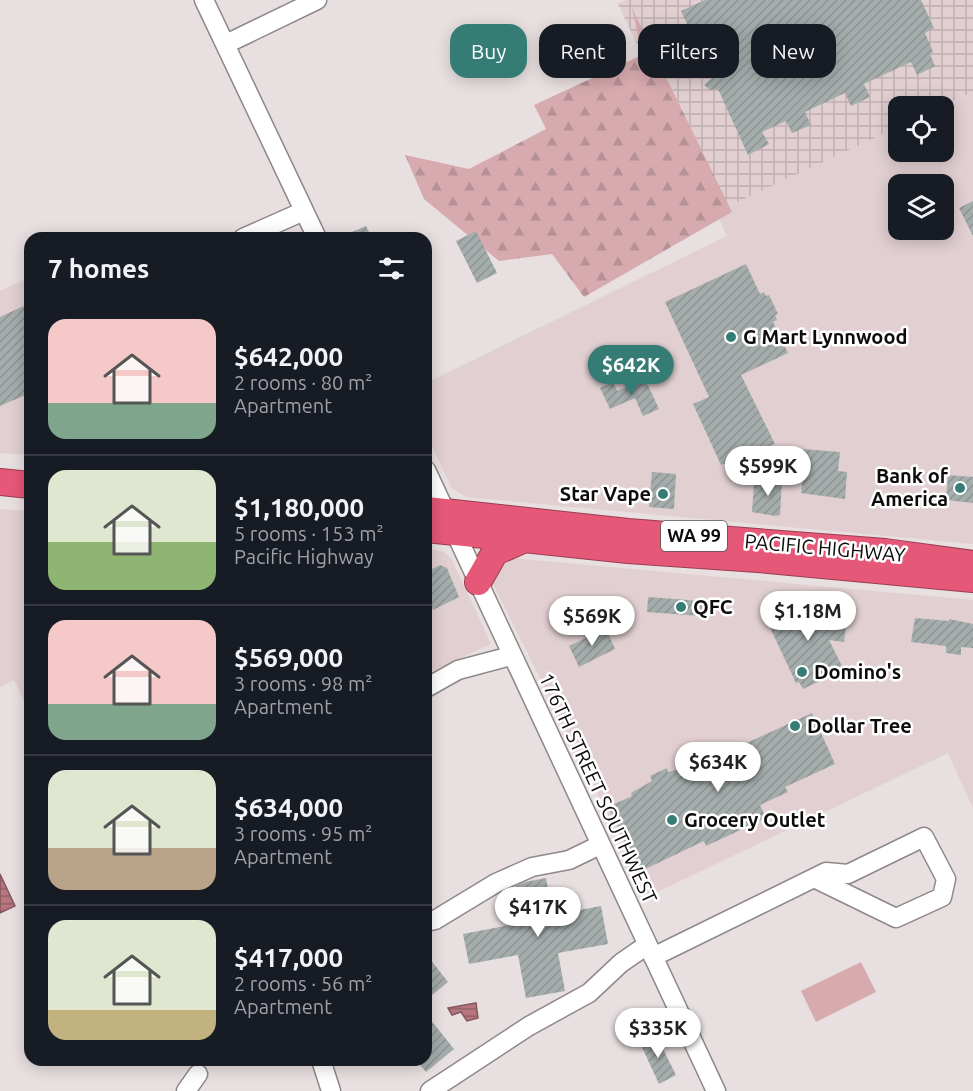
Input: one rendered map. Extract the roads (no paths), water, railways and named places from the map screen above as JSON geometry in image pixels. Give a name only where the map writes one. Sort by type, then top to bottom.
[{"type":"highway","points":[[0,482],[24,484]]},
{"type":"highway","name":"PACIFIC HIGHWAY","points":[[442,518],[525,539],[973,579]]},
{"type":"highway","name":"PACIFIC HIGHWAY","points":[[442,518],[885,552],[973,564]]},
{"type":"highway","points":[[478,582],[495,552],[525,539]]},
{"type":"street","points":[[204,0],[314,232]]},
{"type":"street","points":[[226,44],[317,0]]},
{"type":"street","points":[[257,232],[304,211]]},
{"type":"street","name":"176TH STREET SOUTHWEST","points":[[432,488],[442,518],[478,582],[716,1091]]},
{"type":"street","points":[[432,684],[458,670],[512,656]]},
{"type":"street","points":[[430,1091],[529,1026],[589,993],[621,963],[826,872],[848,874],[924,837],[946,879],[942,897],[896,918],[814,878]]},
{"type":"street","points":[[432,921],[496,883],[523,871],[569,860],[600,844]]},
{"type":"street","points":[[323,1066],[331,1091]]},
{"type":"street","points":[[186,1091],[198,1074]]},
{"type":"place","name":"G Mart Lynnwood","points":[[731,337]]},
{"type":"place","name":"Bank of America","points":[[960,488]]},
{"type":"place","name":"Star Vape","points":[[663,494]]},
{"type":"place","name":"QFC","points":[[681,607]]},
{"type":"place","name":"Domino's","points":[[802,672]]},
{"type":"place","name":"Dollar Tree","points":[[795,726]]},
{"type":"place","name":"Grocery Outlet","points":[[672,820]]}]
